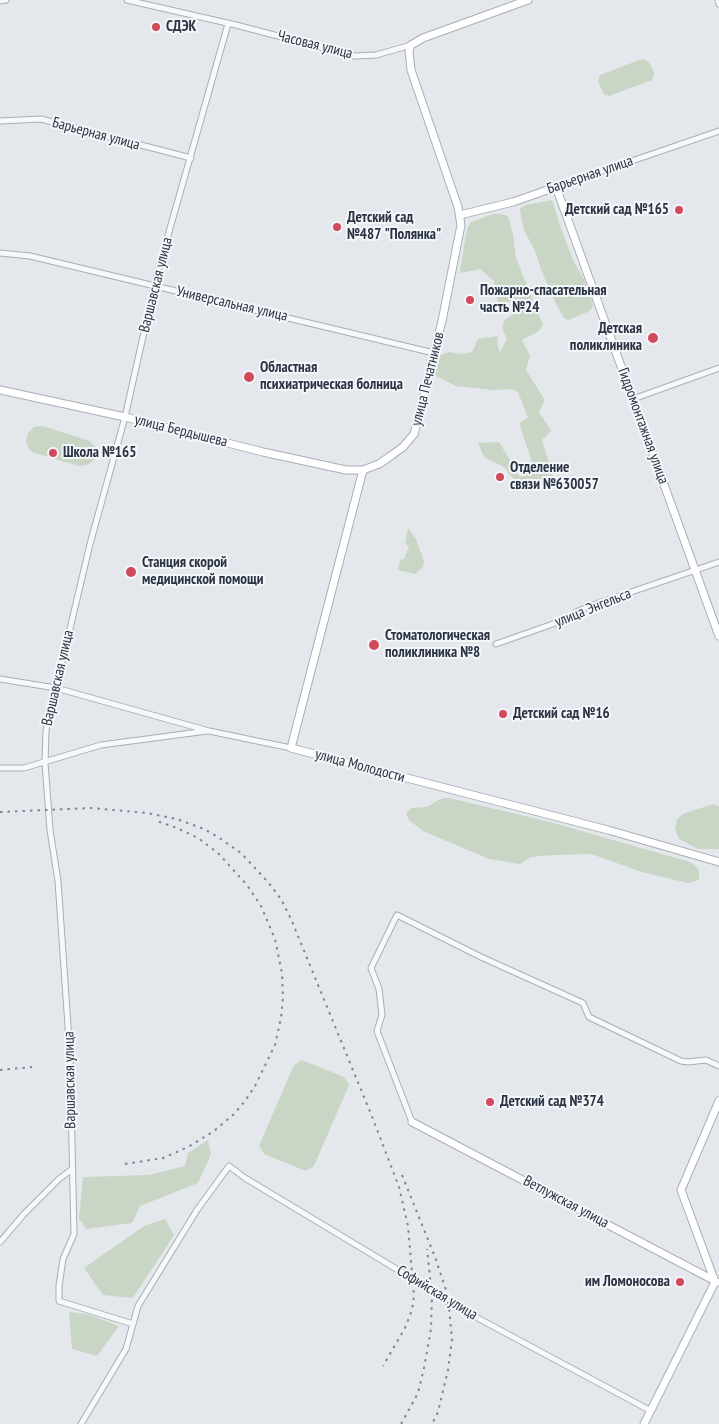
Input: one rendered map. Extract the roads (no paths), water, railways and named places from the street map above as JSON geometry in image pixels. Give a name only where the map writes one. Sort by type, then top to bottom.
[{"type":"street","points":[[0,1],[6,0]]},
{"type":"street","name":"Часовая улица","points":[[127,0],[354,56],[376,55],[411,44],[528,0]]},
{"type":"street","points":[[718,0],[719,4]]},
{"type":"street","name":"Варшавская улица","points":[[133,1324],[59,1300],[63,1260],[74,1234],[71,1170],[70,1055],[58,881],[50,830],[45,763],[46,731],[49,711],[90,544],[125,417],[169,231],[228,24]]},
{"type":"street","name":"улица Печатников","points":[[363,470],[379,464],[392,455],[403,447],[414,434],[462,225],[411,70],[409,59],[411,44]]},
{"type":"street","name":"Барьерная улица","points":[[0,121],[41,119],[191,158]]},
{"type":"street","name":"Барьерная улица","points":[[460,215],[505,204],[719,131]]},
{"type":"street","name":"Гидромонтажная улица","points":[[556,187],[719,636]]},
{"type":"street","name":"Универсальная улица","points":[[0,253],[30,256],[434,353]]},
{"type":"street","points":[[633,399],[719,368]]},
{"type":"street","name":"улица Бердышева","points":[[0,390],[125,417],[263,452],[346,470],[363,470]]},
{"type":"street","points":[[291,748],[363,470]]},
{"type":"street","name":"улица Энгельса","points":[[496,644],[567,619],[576,612],[590,606],[719,562]]},
{"type":"street","name":"улица Молодости","points":[[0,679],[56,688],[210,731],[291,748],[608,830],[719,862]]},
{"type":"street","points":[[0,768],[24,768],[101,745],[210,731]]},
{"type":"street","points":[[412,1122],[377,1030],[382,1015],[379,988],[371,968],[397,915],[481,957],[583,1004],[589,1017],[681,1061],[706,1060],[719,1066]]},
{"type":"street","points":[[644,1424],[717,1282],[681,1190],[719,1101]]},
{"type":"street","name":"Ветлужская улица","points":[[412,1122],[717,1282]]},
{"type":"street","name":"Софийская улица","points":[[133,1324],[138,1306],[196,1210],[229,1166],[245,1178],[414,1279],[448,1302],[651,1411]]},
{"type":"street","points":[[0,1242],[24,1214],[59,1179],[71,1170]]},
{"type":"street","points":[[81,1424],[126,1349],[133,1324]]},
{"type":"railway","points":[[0,812],[91,808],[147,813],[177,819],[204,829],[241,853],[281,899],[291,919],[373,1119],[399,1187],[408,1226],[414,1296],[412,1310],[405,1328],[383,1366]]},
{"type":"railway","points":[[125,1164],[163,1158],[188,1147],[214,1131],[234,1114],[255,1086],[275,1045],[283,997],[282,973],[275,939],[261,906],[247,885],[218,853],[198,838],[157,821]]},
{"type":"railway","points":[[0,1070],[32,1067]]},
{"type":"railway","points":[[402,1175],[435,1257],[446,1290],[449,1308],[452,1339],[448,1370],[438,1412],[432,1424]]},
{"type":"railway","points":[[401,1424],[418,1393],[431,1329],[432,1296],[427,1249]]},
{"type":"place","name":"СДЭК","points":[[156,27]]},
{"type":"place","name":"Детский сад №165","points":[[679,210]]},
{"type":"place","name":"Детский сад №487 \"Полянка\"","points":[[337,227]]},
{"type":"place","name":"Пожарно-спасательная часть №24","points":[[470,300]]},
{"type":"place","name":"Детская поликлиника","points":[[653,338]]},
{"type":"place","name":"Областная психиатрическая болница","points":[[249,377]]},
{"type":"place","name":"Школа №165","points":[[53,453]]},
{"type":"place","name":"Отделение связи №630057","points":[[500,477]]},
{"type":"place","name":"Станция скорой медицинской помощи","points":[[131,572]]},
{"type":"place","name":"Стоматологическая поликлиника №8","points":[[374,645]]},
{"type":"place","name":"Детский сад №16","points":[[503,714]]},
{"type":"place","name":"Детский сад №374","points":[[490,1102]]},
{"type":"place","name":"им Ломоносова","points":[[680,1282]]}]
